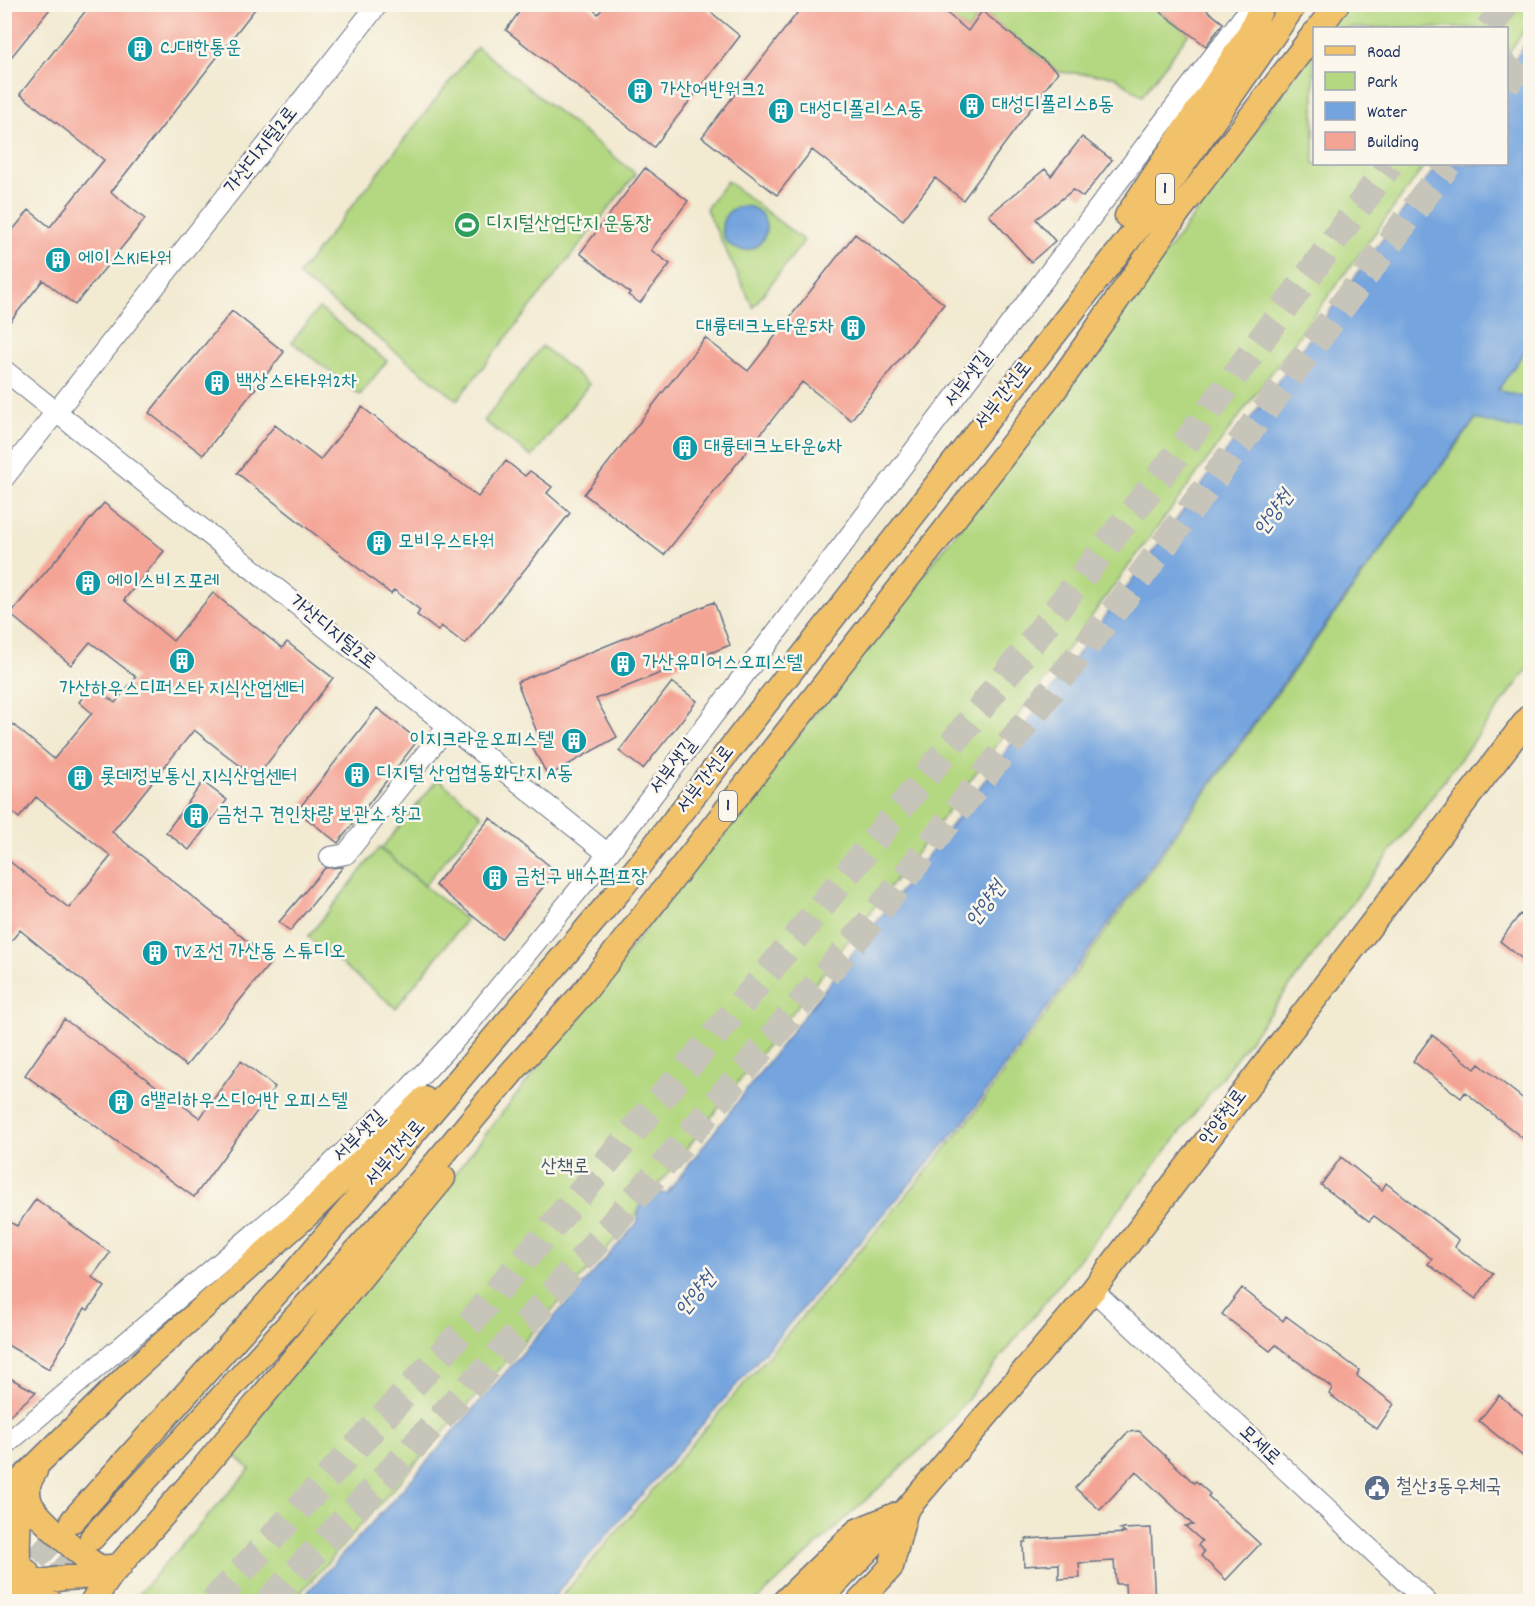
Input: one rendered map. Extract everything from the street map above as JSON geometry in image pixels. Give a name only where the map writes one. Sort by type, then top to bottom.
[{"type":"main road","points":[[1026,368],[1248,36],[1263,4]]},
{"type":"main road","name":"서부간선로","points":[[73,1520],[297,1270],[558,966],[619,891],[1146,217],[1294,4]]},
{"type":"main road","points":[[1320,27],[1333,6]]},
{"type":"main road","name":"서부간선로","points":[[92,1538],[412,1190],[512,1072],[584,992],[1053,392],[1179,212],[1313,35]]},
{"type":"main road","name":"안양천로","points":[[818,1602],[905,1511],[1092,1290],[1530,716]]},
{"type":"main road","points":[[4,1491],[15,1486],[131,1372],[307,1215],[558,966]]},
{"type":"main road","points":[[92,1602],[115,1571],[450,1169],[584,992]]},
{"type":"main road","points":[[16,1587],[22,1501],[28,1485],[45,1457]]},
{"type":"main road","points":[[28,1485],[28,1499],[34,1510],[54,1531],[93,1563],[115,1571]]},
{"type":"main road","points":[[784,1602],[857,1531],[905,1511]]},
{"type":"main road","points":[[859,1602],[891,1567],[905,1511]]},
{"type":"main road","points":[[4,1543],[16,1587]]},
{"type":"main road","points":[[16,1587],[115,1571]]},
{"type":"main road","points":[[16,1587],[50,1602]]},
{"type":"street","name":"가산디지털2로","points":[[4,478],[378,4]]},
{"type":"street","name":"서부샛길","points":[[4,1446],[294,1200],[342,1156],[463,1031],[608,854],[1252,4]]},
{"type":"street","points":[[4,370],[56,411]]},
{"type":"street","name":"가산디지털2로","points":[[56,411],[608,854]]},
{"type":"street","points":[[330,857],[346,854],[448,726]]},
{"type":"street","name":"모세로","points":[[1092,1290],[1427,1602]]},
{"type":"green space","points":[[936,5],[1159,5],[1156,9],[1189,33],[1142,96],[1114,76],[1058,72],[982,11],[968,31]]},
{"type":"green space","points":[[1345,5],[1530,5],[1530,22],[1508,54],[1508,27],[1329,27]]},
{"type":"green space","name":"디지털산업단지 운동장","points":[[477,47],[636,174],[457,400],[298,275]]},
{"type":"green space","name":"산책로","points":[[1313,48],[1313,165],[1425,165],[924,843],[623,1231],[293,1601],[131,1602],[250,1469],[228,1449],[420,1218],[956,533],[1219,182]]},
{"type":"green space","points":[[727,181],[804,241],[753,307],[706,209]]},
{"type":"green space","points":[[319,308],[387,361],[360,395],[292,342]]},
{"type":"green space","points":[[1530,344],[1530,666],[1173,1142],[945,1427],[756,1601],[557,1602],[973,1115]]},
{"type":"green space","points":[[542,346],[589,384],[532,457],[484,421]]},
{"type":"green space","points":[[438,779],[482,815],[425,885],[381,849]]},
{"type":"green space","points":[[379,848],[466,920],[396,1008],[308,937]]},
{"type":"water","name":"안양천","points":[[1530,38],[1530,344],[1498,390],[1530,399],[1530,432],[1475,419],[967,1118],[550,1601],[299,1601],[394,1499],[637,1223],[642,1192],[667,1193],[953,823],[1437,165],[1508,165],[1508,69]]},
{"type":"water","points":[[744,206],[759,213],[766,228],[759,243],[744,250],[729,243],[722,228],[729,213]]},
{"type":"building","points":[[4,4],[54,4],[4,66]]},
{"type":"building","name":"CJ대한통운","points":[[91,4],[259,4],[111,192],[145,219],[75,305],[43,280],[4,329],[4,241],[29,210],[50,227],[104,160],[20,94]]},
{"type":"building","name":"가산어반워크2","points":[[525,4],[587,4],[598,14],[606,4],[701,4],[740,36],[654,147],[506,30]]},
{"type":"building","points":[[804,4],[936,4],[968,31],[982,11],[1058,72],[963,200],[935,178],[903,220],[812,150],[777,195],[702,137]]},
{"type":"building","points":[[1150,4],[1199,4],[1223,23],[1206,46]]},
{"type":"building","points":[[1082,137],[1112,160],[1083,197],[1073,190],[1036,219],[1055,241],[1031,262],[989,215],[1045,169],[1051,176]]},
{"type":"building","points":[[645,168],[688,201],[651,250],[670,264],[640,303],[580,253]]},
{"type":"building","points":[[855,234],[944,304],[851,420],[802,382],[664,555],[584,494],[705,338],[748,371]]},
{"type":"building","name":"백상스타타워2차","points":[[232,311],[284,352],[203,455],[149,413]]},
{"type":"building","points":[[362,407],[478,497],[506,461],[525,476],[530,471],[552,487],[547,493],[570,513],[465,644],[441,626],[438,631],[417,615],[420,610],[394,590],[391,594],[237,473],[275,425],[320,460]]},
{"type":"building","points":[[104,503],[164,551],[124,600],[173,641],[213,593],[282,648],[287,642],[333,678],[256,778],[194,730],[112,832],[272,961],[186,1066],[20,930],[4,950],[4,857],[69,908],[111,856],[36,797],[19,818],[4,806],[4,717],[54,759],[92,713],[79,702],[93,685],[115,703],[136,677],[90,642],[71,665],[10,614]]},
{"type":"building","name":"가산유미어스오피스텔","points":[[714,602],[730,645],[596,699],[617,737],[548,776],[531,745],[540,740],[517,682]]},
{"type":"building","points":[[672,682],[697,701],[643,769],[619,751]]},
{"type":"building","name":"디지털 산업협동화단지 A동","points":[[377,708],[418,740],[338,843],[297,811]]},
{"type":"building","name":"금천구 견인차량 보관소 창고","points":[[203,782],[227,800],[189,850],[166,832]]},
{"type":"building","name":"금천구 배수펌프장","points":[[490,818],[556,871],[501,939],[435,885]]},
{"type":"building","points":[[343,867],[290,931],[279,922],[325,868]]},
{"type":"building","points":[[1520,914],[1530,922],[1530,965],[1500,941]]},
{"type":"building","name":"G밸리하우스디어반 오피스텔","points":[[64,1019],[200,1118],[241,1061],[275,1087],[194,1197],[25,1075]]},
{"type":"building","points":[[1432,1035],[1475,1069],[1479,1064],[1530,1104],[1530,1144],[1465,1092],[1461,1098],[1413,1061]]},
{"type":"building","points":[[1341,1157],[1382,1190],[1386,1183],[1459,1240],[1455,1247],[1493,1274],[1476,1299],[1428,1264],[1432,1259],[1374,1216],[1369,1221],[1321,1185]]},
{"type":"building","points":[[36,1199],[110,1253],[92,1277],[105,1287],[88,1310],[85,1308],[49,1369],[4,1343],[4,1219],[17,1226]]},
{"type":"building","points":[[1242,1288],[1283,1321],[1286,1316],[1359,1370],[1357,1376],[1394,1404],[1377,1429],[1329,1394],[1332,1388],[1276,1345],[1270,1351],[1222,1314]]},
{"type":"building","points":[[4,1375],[36,1392],[4,1420]]},
{"type":"building","points":[[1499,1395],[1530,1421],[1530,1449],[1524,1457],[1479,1421]]},
{"type":"building","points":[[1139,1431],[1194,1483],[1196,1481],[1210,1494],[1208,1496],[1260,1544],[1226,1580],[1201,1556],[1204,1552],[1198,1545],[1202,1541],[1185,1526],[1193,1525],[1136,1471],[1100,1510],[1075,1488],[1128,1432]]},
{"type":"building","points":[[1151,1528],[1155,1602],[1126,1602],[1125,1584],[1116,1584],[1114,1561],[1079,1563],[1080,1578],[1059,1579],[1059,1564],[1024,1566],[1023,1542],[1026,1542],[1026,1539],[1125,1533],[1120,1529]]},
{"type":"tunnel","points":[[1490,27],[1506,4]]},
{"type":"tunnel","points":[[1508,82],[1530,52]]},
{"type":"tunnel","points":[[213,1602],[470,1323],[768,972],[976,714],[1181,449],[1389,165]]},
{"type":"tunnel","points":[[268,1602],[490,1365],[865,928],[1141,576],[1447,165]]},
{"type":"tunnel","points":[[11,1586],[73,1520]]},
{"type":"tunnel","points":[[34,1602],[92,1538]]},
{"type":"place","name":"CJ대한통운","points":[[140,49]]},
{"type":"place","name":"가산어반워크2","points":[[640,91]]},
{"type":"place","name":"대성디폴리스B동","points":[[972,106]]},
{"type":"place","name":"대성디폴리스A동","points":[[781,111]]},
{"type":"place","name":"디지털산업단지 운동장","points":[[467,225]]},
{"type":"place","name":"에이스K1타워","points":[[58,260]]},
{"type":"place","name":"대륭테크노타운5차","points":[[853,328]]},
{"type":"place","name":"백상스타타워2차","points":[[217,383]]},
{"type":"place","name":"대륭테크노타운6차","points":[[685,448]]},
{"type":"place","name":"모비우스타워","points":[[379,543]]},
{"type":"place","name":"에이스비즈포레","points":[[88,583]]},
{"type":"place","name":"가산하우스디퍼스타 지식산업센터","points":[[182,661]]},
{"type":"place","name":"가산유미어스오피스텔","points":[[623,664]]},
{"type":"place","name":"이지크라운오피스텔","points":[[574,741]]},
{"type":"place","name":"디지털 산업협동화단지 A동","points":[[357,775]]},
{"type":"place","name":"롯데정보통신 지식산업센터","points":[[80,778]]},
{"type":"place","name":"금천구 견인차량 보관소 창고","points":[[196,816]]},
{"type":"place","name":"금천구 배수펌프장","points":[[495,878]]},
{"type":"place","name":"TV조선 가산동 스튜디오","points":[[155,953]]},
{"type":"place","name":"G밸리하우스디어반 오피스텔","points":[[121,1102]]},
{"type":"place","name":"철산3동우체국","points":[[1377,1488]]}]
